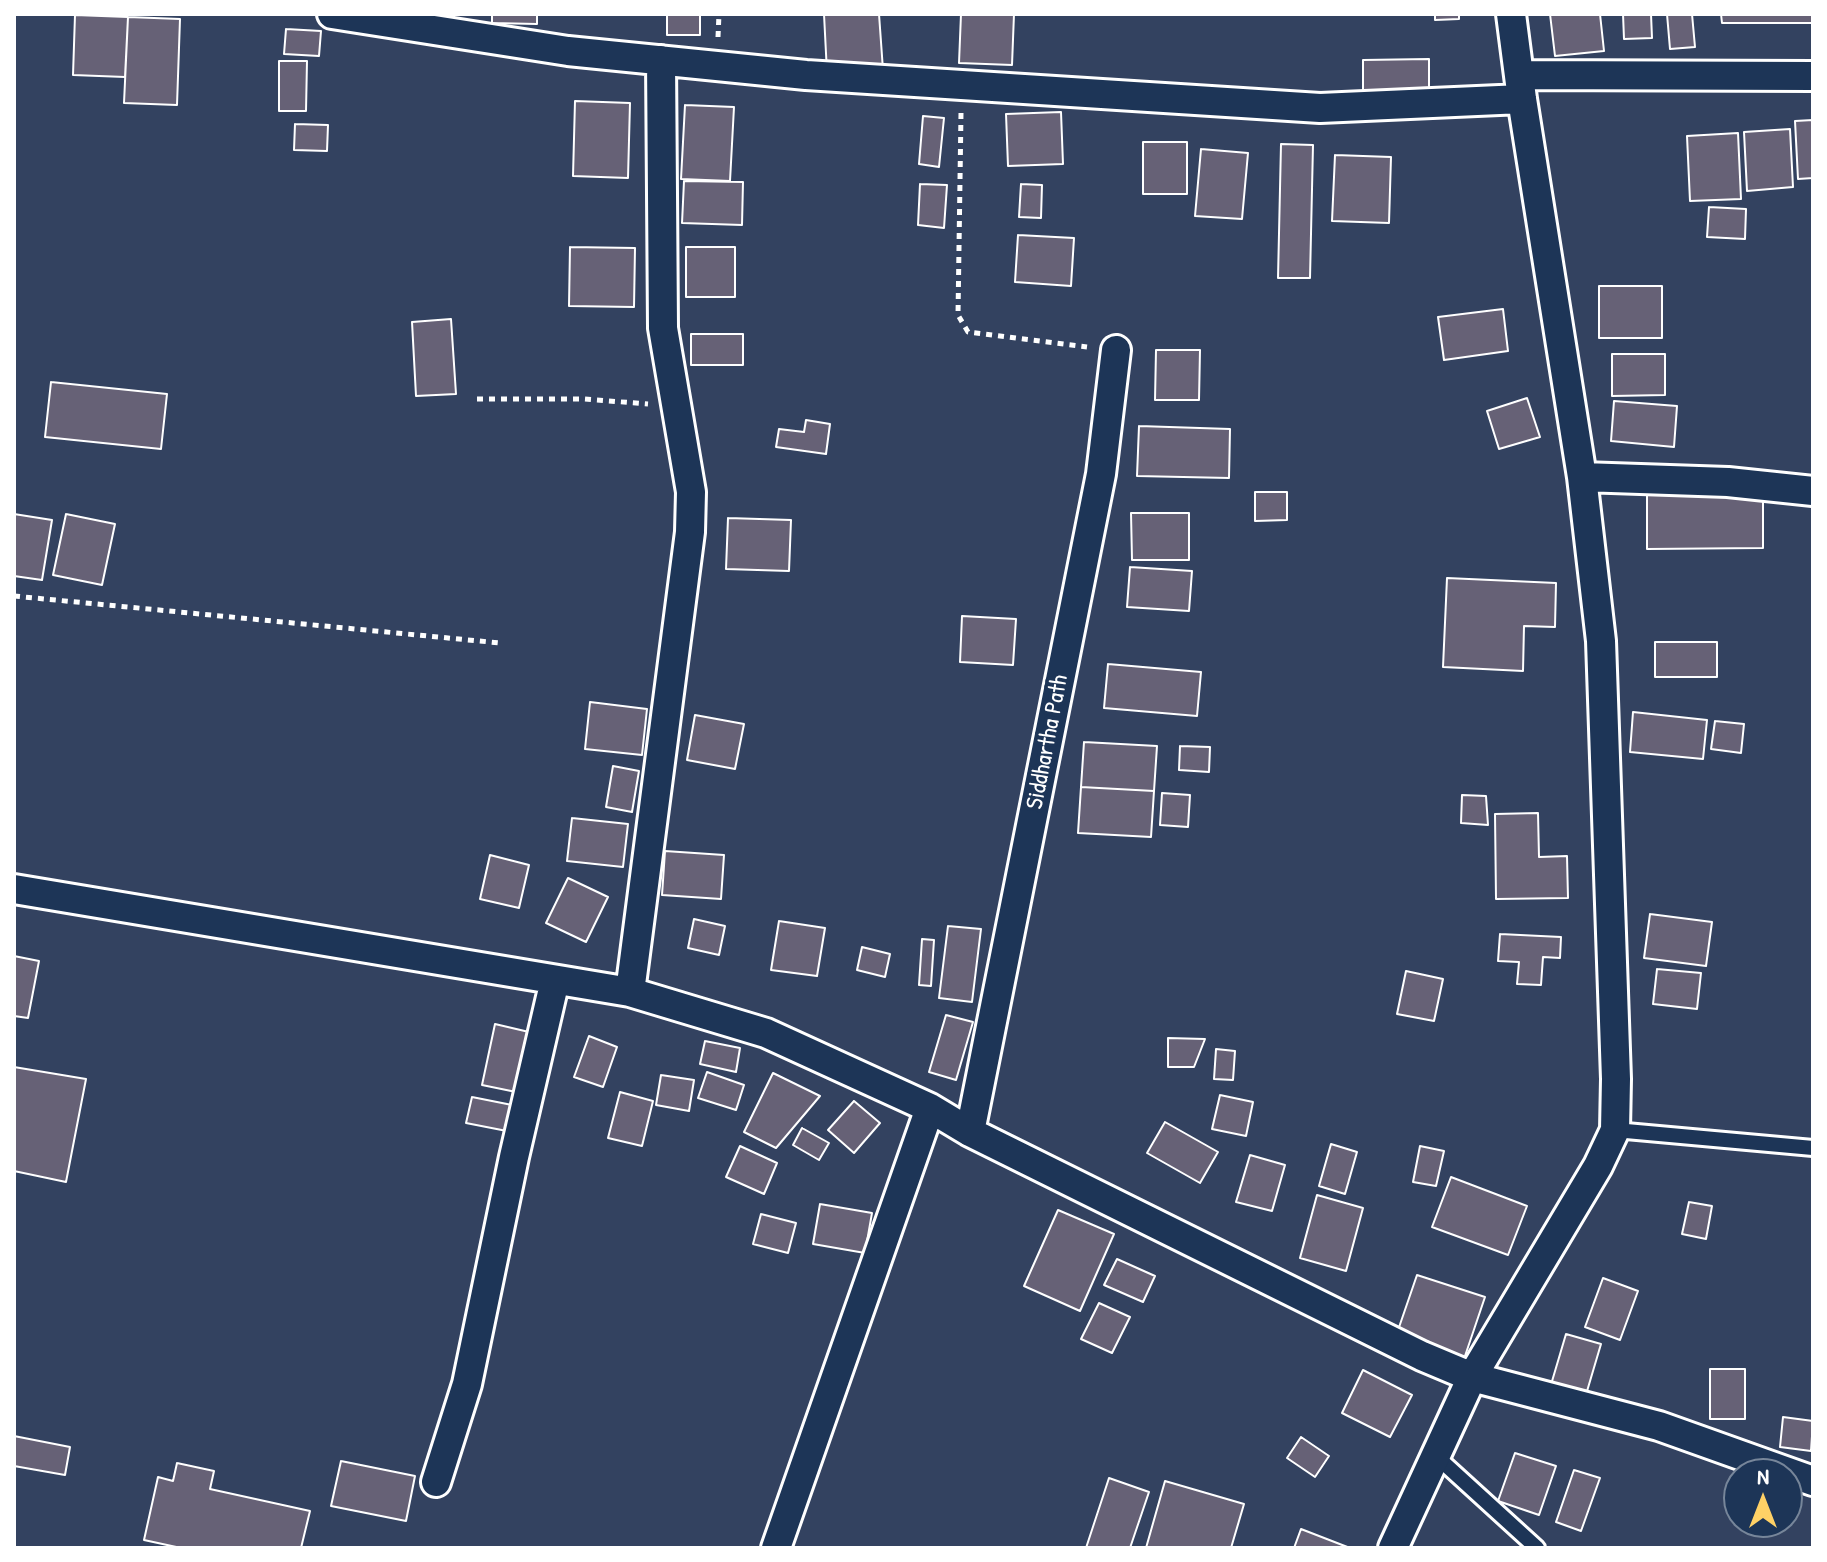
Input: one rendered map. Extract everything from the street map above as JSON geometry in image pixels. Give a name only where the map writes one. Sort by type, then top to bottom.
[{"type":"street","points":[[332,14],[555,50],[806,75],[1320,108],[1521,87],[1813,76]]},
{"type":"street","points":[[1393,1548],[1472,1377],[1598,1166],[1615,1130],[1616,1064],[1601,641],[1582,477],[1511,14]]},
{"type":"street","points":[[630,992],[690,532],[691,492],[663,328],[661,60]]},
{"type":"street","name":"Siddhartha Path","points":[[970,1132],[1101,474],[1116,350]]},
{"type":"street","points":[[1582,477],[1728,482],[1813,491]]},
{"type":"street","points":[[14,889],[630,992],[766,1033],[930,1108],[970,1132],[1422,1356],[1472,1377],[1659,1426],[1813,1481]]},
{"type":"street","points":[[436,1482],[467,1384],[555,980]]},
{"type":"street","points":[[776,1548],[930,1108]]},
{"type":"lane","points":[[1615,1130],[1813,1148]]},
{"type":"lane","points":[[1436,1456],[1537,1548]]},
{"type":"path","points":[[961,84],[958,315],[968,332],[1116,350]]},
{"type":"path","points":[[477,399],[584,399],[677,406]]},
{"type":"path","points":[[14,596],[500,643]]},
{"type":"building","points":[[492,14],[537,14],[537,24],[492,23]]},
{"type":"building","points":[[667,14],[700,14],[700,35],[667,35]]},
{"type":"building","points":[[824,14],[879,14],[883,70],[827,73]]},
{"type":"building","points":[[961,14],[1014,14],[1012,65],[959,63]]},
{"type":"building","points":[[1435,14],[1459,14],[1459,19],[1435,20]]},
{"type":"building","points":[[1550,14],[1600,14],[1604,51],[1555,56]]},
{"type":"building","points":[[1623,14],[1651,14],[1652,38],[1624,39]]},
{"type":"building","points":[[1667,14],[1692,14],[1695,47],[1670,49]]},
{"type":"building","points":[[1721,14],[1813,14],[1813,23],[1722,23]]},
{"type":"building","points":[[75,15],[128,17],[125,77],[73,75]]},
{"type":"building","points":[[128,17],[180,19],[177,105],[124,103]]},
{"type":"building","points":[[286,29],[321,31],[319,56],[284,54]]},
{"type":"building","points":[[1429,59],[1429,93],[1363,94],[1363,60]]},
{"type":"building","points":[[279,61],[307,61],[306,111],[279,111]]},
{"type":"building","points":[[575,101],[630,103],[628,178],[573,176]]},
{"type":"building","points":[[685,105],[734,107],[730,181],[681,179]]},
{"type":"building","points":[[1061,112],[1063,164],[1008,166],[1006,114]]},
{"type":"building","points":[[923,116],[944,118],[939,167],[919,164]]},
{"type":"building","points":[[1813,120],[1813,178],[1798,179],[1795,121]]},
{"type":"building","points":[[295,124],[328,125],[327,151],[294,150]]},
{"type":"building","points":[[1790,129],[1793,187],[1747,191],[1744,132]]},
{"type":"building","points":[[1738,133],[1741,199],[1690,201],[1687,136]]},
{"type":"building","points":[[1143,142],[1187,142],[1187,194],[1143,194]]},
{"type":"building","points":[[1281,144],[1313,145],[1310,278],[1278,278]]},
{"type":"building","points":[[1201,149],[1248,153],[1242,219],[1195,216]]},
{"type":"building","points":[[1335,155],[1391,157],[1389,223],[1332,221]]},
{"type":"building","points":[[684,181],[743,182],[742,225],[682,223]]},
{"type":"building","points":[[920,184],[947,185],[944,228],[918,225]]},
{"type":"building","points":[[1021,184],[1042,185],[1041,218],[1019,217]]},
{"type":"building","points":[[1709,207],[1746,209],[1745,239],[1707,237]]},
{"type":"building","points":[[1018,235],[1074,238],[1071,286],[1015,282]]},
{"type":"building","points":[[570,247],[635,248],[634,307],[569,306]]},
{"type":"building","points":[[686,247],[735,247],[735,297],[686,297]]},
{"type":"building","points":[[1599,286],[1662,286],[1662,338],[1599,338]]},
{"type":"building","points":[[1503,309],[1508,351],[1444,360],[1438,317]]},
{"type":"building","points":[[451,319],[456,394],[416,396],[412,322]]},
{"type":"building","points":[[691,334],[743,334],[743,365],[691,365]]},
{"type":"building","points":[[1156,350],[1200,350],[1199,400],[1155,400]]},
{"type":"building","points":[[1612,354],[1665,354],[1665,395],[1612,396]]},
{"type":"building","points":[[51,382],[167,394],[161,449],[45,437]]},
{"type":"building","points":[[1527,398],[1540,437],[1499,449],[1487,411]]},
{"type":"building","points":[[1614,401],[1677,406],[1674,447],[1611,441]]},
{"type":"building","points":[[806,420],[830,424],[826,454],[776,447],[779,429],[804,432]]},
{"type":"building","points":[[1139,426],[1230,429],[1229,478],[1137,476]]},
{"type":"building","points":[[1255,492],[1287,492],[1287,520],[1255,521]]},
{"type":"building","points":[[1763,492],[1763,548],[1647,549],[1647,493]]},
{"type":"building","points":[[1131,513],[1189,513],[1189,560],[1132,560]]},
{"type":"building","points":[[14,514],[52,520],[42,580],[14,576]]},
{"type":"building","points":[[66,514],[115,524],[102,585],[53,575]]},
{"type":"building","points":[[728,518],[791,520],[789,571],[726,569]]},
{"type":"building","points":[[1130,567],[1192,571],[1189,611],[1127,607]]},
{"type":"building","points":[[1447,578],[1556,583],[1555,627],[1524,626],[1523,671],[1443,667]]},
{"type":"building","points":[[962,616],[1016,619],[1013,665],[960,662]]},
{"type":"building","points":[[1655,642],[1717,642],[1717,677],[1655,677]]},
{"type":"building","points":[[1108,664],[1201,672],[1197,716],[1104,708]]},
{"type":"building","points":[[590,702],[647,709],[642,755],[585,749]]},
{"type":"building","points":[[1633,712],[1707,720],[1703,759],[1630,752]]},
{"type":"building","points":[[695,715],[744,724],[735,769],[687,760]]},
{"type":"building","points":[[1715,721],[1744,724],[1741,753],[1711,749]]},
{"type":"building","points":[[1084,742],[1157,746],[1154,791],[1081,787]]},
{"type":"building","points":[[1180,746],[1210,747],[1209,772],[1179,770]]},
{"type":"building","points":[[613,766],[639,771],[632,812],[606,807]]},
{"type":"building","points":[[1081,787],[1154,791],[1151,837],[1078,833]]},
{"type":"building","points":[[1162,793],[1190,795],[1188,827],[1160,825]]},
{"type":"building","points":[[1462,795],[1486,796],[1488,825],[1461,823]]},
{"type":"building","points":[[1538,813],[1539,857],[1567,856],[1568,898],[1496,899],[1495,814]]},
{"type":"building","points":[[572,818],[628,824],[623,867],[567,861]]},
{"type":"building","points":[[665,851],[724,855],[721,899],[662,895]]},
{"type":"building","points":[[490,855],[529,865],[519,908],[480,899]]},
{"type":"building","points":[[568,878],[608,897],[586,942],[546,923]]},
{"type":"building","points":[[1650,914],[1712,922],[1706,966],[1644,958]]},
{"type":"building","points":[[694,919],[725,926],[719,955],[688,948]]},
{"type":"building","points":[[779,921],[825,928],[817,976],[771,970]]},
{"type":"building","points":[[948,926],[981,929],[972,1002],[939,998]]},
{"type":"building","points":[[1500,934],[1561,937],[1560,958],[1543,957],[1541,985],[1517,984],[1519,962],[1498,961]]},
{"type":"building","points":[[922,939],[934,940],[931,986],[919,985]]},
{"type":"building","points":[[862,947],[890,954],[885,977],[857,970]]},
{"type":"building","points":[[14,956],[39,961],[28,1018],[14,1016]]},
{"type":"building","points":[[1657,969],[1701,973],[1697,1009],[1653,1004]]},
{"type":"building","points":[[1406,971],[1443,979],[1434,1021],[1397,1014]]},
{"type":"building","points":[[946,1015],[973,1022],[956,1080],[929,1072]]},
{"type":"building","points":[[495,1024],[529,1032],[516,1092],[482,1085]]},
{"type":"building","points":[[589,1036],[617,1047],[603,1087],[574,1077]]},
{"type":"building","points":[[1168,1038],[1205,1039],[1194,1067],[1168,1067]]},
{"type":"building","points":[[705,1041],[740,1048],[736,1072],[700,1064]]},
{"type":"building","points":[[1216,1049],[1235,1051],[1233,1080],[1214,1079]]},
{"type":"building","points":[[14,1067],[86,1079],[66,1182],[14,1171]]},
{"type":"building","points":[[707,1072],[744,1085],[736,1110],[698,1098]]},
{"type":"building","points":[[773,1073],[820,1096],[776,1148],[744,1132]]},
{"type":"building","points":[[661,1075],[694,1080],[689,1111],[656,1105]]},
{"type":"building","points":[[620,1092],[653,1101],[642,1146],[608,1138]]},
{"type":"building","points":[[1220,1095],[1253,1102],[1246,1136],[1212,1129]]},
{"type":"building","points":[[472,1097],[522,1107],[517,1133],[466,1123]]},
{"type":"building","points":[[854,1101],[880,1123],[854,1153],[828,1130]]},
{"type":"building","points":[[1165,1122],[1218,1152],[1200,1183],[1147,1153]]},
{"type":"building","points":[[802,1128],[829,1143],[819,1160],[793,1145]]},
{"type":"building","points":[[1331,1144],[1357,1152],[1345,1194],[1319,1186]]},
{"type":"building","points":[[740,1146],[777,1163],[764,1194],[726,1177]]},
{"type":"building","points":[[1420,1146],[1444,1151],[1436,1186],[1413,1182]]},
{"type":"building","points":[[1250,1155],[1285,1165],[1272,1211],[1236,1202]]},
{"type":"building","points":[[1451,1177],[1527,1206],[1508,1255],[1432,1227]]},
{"type":"building","points":[[1317,1195],[1363,1208],[1346,1271],[1300,1258]]},
{"type":"building","points":[[1689,1202],[1712,1206],[1706,1239],[1682,1234]]},
{"type":"building","points":[[820,1204],[872,1213],[865,1253],[813,1244]]},
{"type":"building","points":[[1058,1210],[1114,1234],[1080,1311],[1024,1286]]},
{"type":"building","points":[[761,1214],[796,1223],[788,1253],[753,1244]]},
{"type":"building","points":[[1117,1259],[1155,1276],[1143,1302],[1104,1285]]},
{"type":"building","points":[[1417,1275],[1485,1297],[1464,1359],[1396,1336]]},
{"type":"building","points":[[1603,1278],[1638,1291],[1620,1340],[1585,1327]]},
{"type":"building","points":[[1099,1303],[1130,1317],[1112,1353],[1081,1339]]},
{"type":"building","points":[[1566,1334],[1601,1344],[1585,1398],[1550,1388]]},
{"type":"building","points":[[1710,1369],[1745,1369],[1745,1419],[1710,1419]]},
{"type":"building","points":[[1363,1370],[1412,1395],[1390,1437],[1342,1413]]},
{"type":"building","points":[[1783,1417],[1813,1421],[1811,1451],[1780,1447]]},
{"type":"building","points":[[14,1436],[70,1447],[65,1475],[14,1466]]},
{"type":"building","points":[[1301,1437],[1329,1456],[1315,1477],[1287,1458]]},
{"type":"building","points":[[1515,1453],[1556,1466],[1539,1515],[1498,1501]]},
{"type":"building","points":[[341,1461],[415,1476],[406,1521],[331,1506]]},
{"type":"building","points":[[177,1463],[214,1471],[210,1489],[310,1511],[301,1548],[181,1548],[144,1540],[158,1477],[173,1481]]},
{"type":"building","points":[[1574,1470],[1600,1478],[1581,1531],[1556,1522]]},
{"type":"building","points":[[1109,1478],[1149,1492],[1130,1548],[1086,1548]]},
{"type":"building","points":[[1165,1481],[1244,1504],[1231,1548],[1146,1548]]},
{"type":"building","points":[[1301,1529],[1350,1548],[1294,1548]]}]
